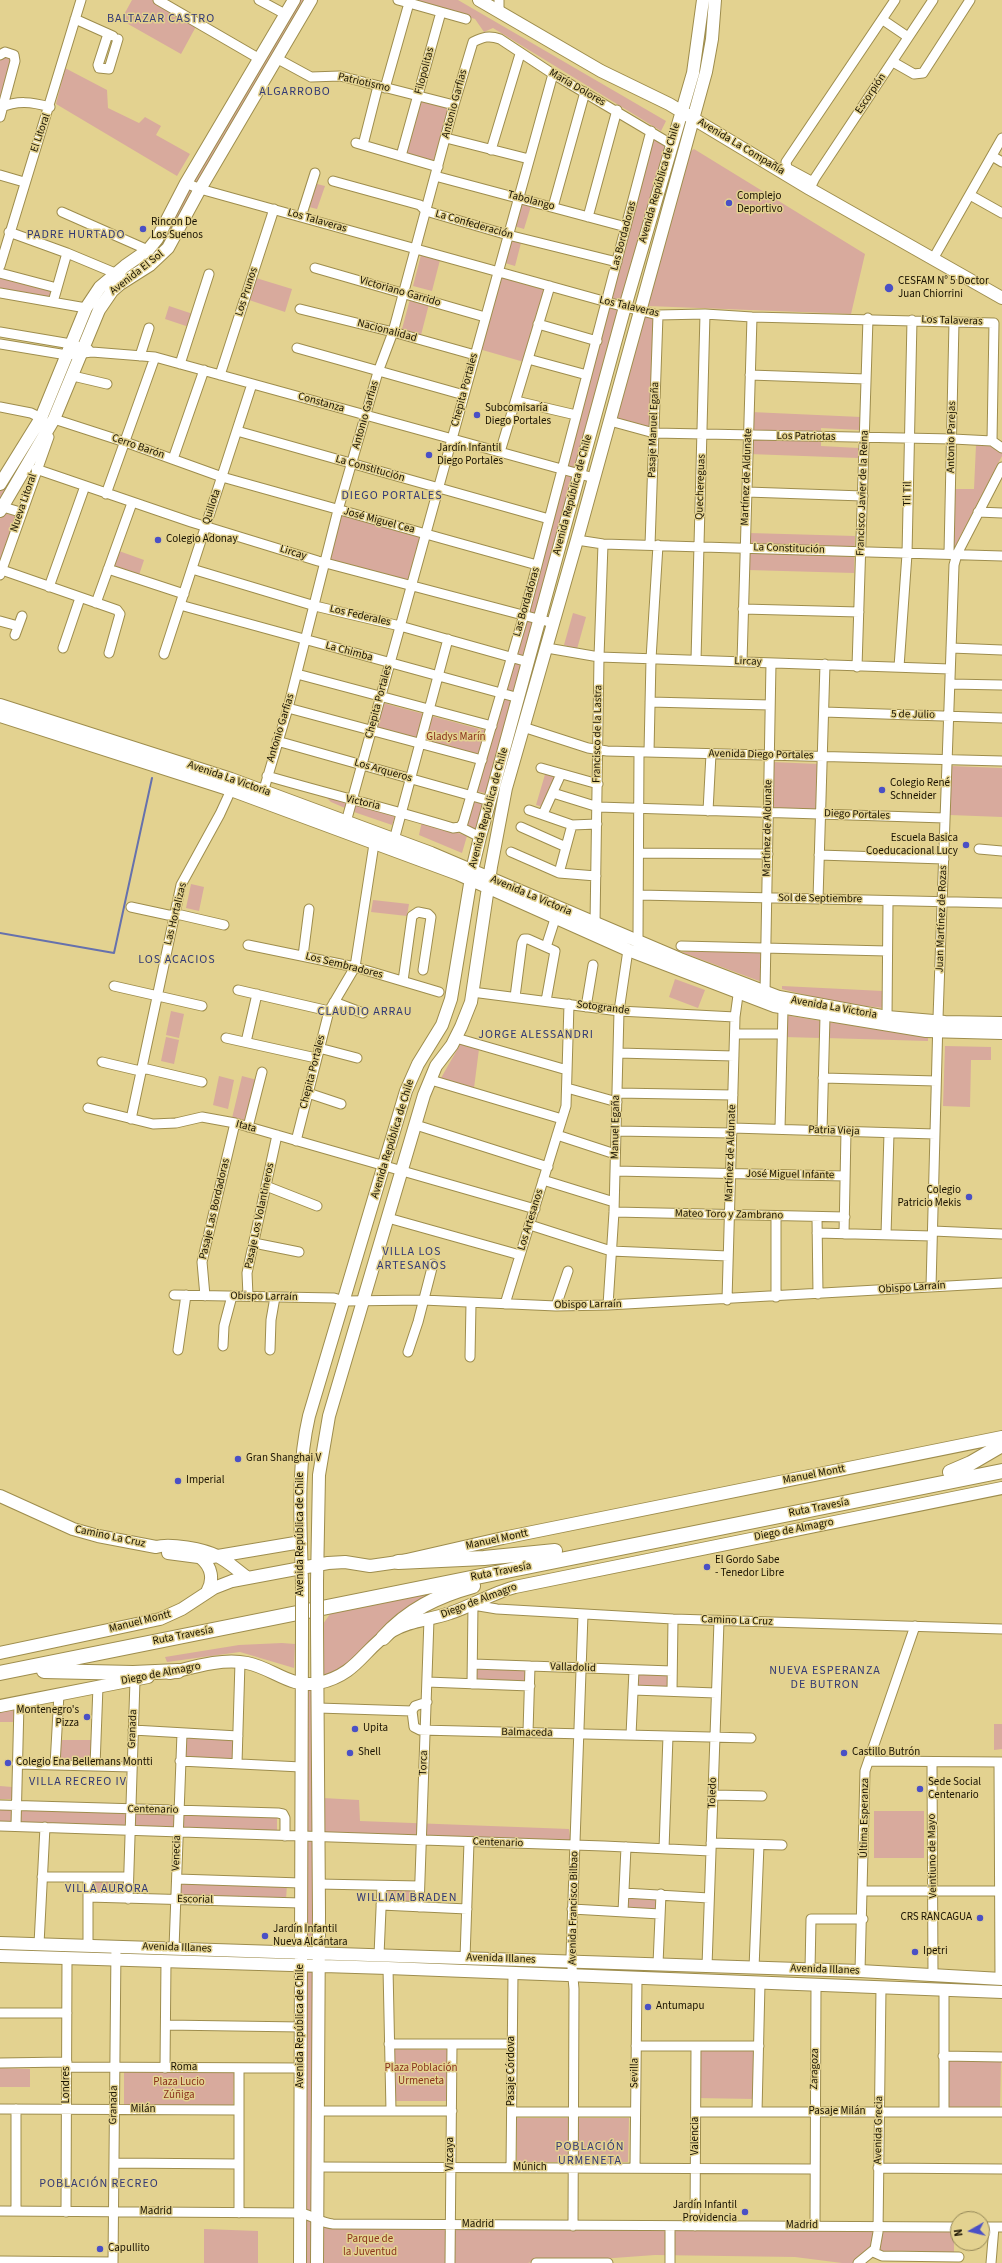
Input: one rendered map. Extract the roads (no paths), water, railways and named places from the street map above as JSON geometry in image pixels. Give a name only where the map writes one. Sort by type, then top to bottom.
[{"type":"highway","points":[[950,1472],[971,1463],[1002,1446]]},
{"type":"highway","name":"Ruta Travesía","points":[[0,1675],[1002,1461]]},
{"type":"highway","name":"Ruta Travesía","points":[[0,1664],[1002,1471]]},
{"type":"highway","points":[[398,1562],[484,1558],[552,1557]]},
{"type":"highway","points":[[383,1638],[403,1618],[433,1599],[552,1557]]},
{"type":"highway","points":[[0,1675],[60,1670],[134,1673],[178,1671]]},
{"type":"main road","name":"Avenida El Sol","points":[[0,484],[42,418],[86,308],[100,287],[148,250],[157,239],[186,183],[258,58],[294,0]]},
{"type":"main road","name":"Avenida El Sol","points":[[1,508],[54,420],[73,376],[86,351],[94,319],[105,300],[120,284],[163,255],[174,239],[200,189],[311,0]]},
{"type":"main road","name":"Avenida La Compañía","points":[[479,0],[499,6],[601,71],[681,111],[811,185],[1002,298]]},
{"type":"main road","name":"Avenida República de Chile","points":[[300,2263],[302,1567],[299,1498],[302,1453],[308,1421],[318,1386],[410,1082],[438,1033],[448,1009],[480,837],[519,698],[578,474],[671,144],[693,73],[703,0]]},
{"type":"main road","name":"Avenida República de Chile","points":[[317,2263],[319,1914],[317,1564],[319,1475],[325,1436],[334,1397],[431,1080],[436,1066],[456,1038],[471,1002],[504,795],[522,727],[547,648],[693,118],[709,57],[715,0]]},
{"type":"main road","name":"Avenida La Victoria","points":[[0,705],[262,796],[346,822],[394,840],[472,875],[628,950],[739,987],[765,992],[784,999],[938,1026],[1002,1033]]},
{"type":"main road","name":"Avenida La Victoria","points":[[0,716],[231,790],[262,796],[374,844],[472,875]]},
{"type":"main road","name":"Avenida La Victoria","points":[[489,883],[636,941],[739,987],[783,1009],[888,1026],[938,1026],[1002,1023]]},
{"type":"main road","points":[[318,1386],[329,1387],[334,1397]]},
{"type":"main road","name":"Manuel Montt","points":[[0,1653],[160,1619],[182,1609],[207,1592],[226,1583],[248,1578],[317,1564],[340,1562],[375,1566],[398,1562],[503,1538],[1002,1437]]},
{"type":"main road","name":"Diego de Almagro","points":[[0,1706],[220,1662],[254,1664],[291,1682],[302,1684],[318,1683],[349,1670],[383,1638],[404,1625],[473,1605],[496,1593],[524,1584],[1002,1488]]},
{"type":"main road","name":"Camino La Cruz","points":[[0,1496],[73,1530],[156,1547],[171,1546],[218,1556]]},
{"type":"main road","name":"Camino La Cruz","points":[[156,1547],[166,1553],[201,1558],[301,1542]]},
{"type":"main road","points":[[218,1556],[248,1578]]},
{"type":"main road","points":[[201,1558],[211,1573],[211,1582],[207,1592]]},
{"type":"main road","points":[[301,1908],[319,1914]]},
{"type":"main road","name":"Avenida Illanes","points":[[0,1943],[860,1971],[1001,1979]]},
{"type":"main road","name":"Avenida Illanes","points":[[0,1956],[388,1968],[1002,1992]]},
{"type":"main road","points":[[814,1970],[816,1984]]},
{"type":"main road","points":[[843,1986],[857,1978],[860,1971]]},
{"type":"main road","points":[[881,1987],[888,1978],[898,1973]]},
{"type":"main road","points":[[922,1989],[924,1980],[928,1975]]},
{"type":"main road","points":[[301,2088],[318,2088]]},
{"type":"street","name":"El Litoral","points":[[0,266],[24,182],[50,107],[81,0]]},
{"type":"street","points":[[158,0],[258,58]]},
{"type":"street","points":[[259,0],[285,14]]},
{"type":"street","points":[[398,0],[466,19]]},
{"type":"street","points":[[811,185],[787,168],[786,162],[883,20],[895,0]]},
{"type":"street","name":"Escorpión","points":[[811,185],[933,0]]},
{"type":"street","points":[[893,62],[914,74],[923,72],[970,0]]},
{"type":"street","points":[[382,87],[409,3]]},
{"type":"street","name":"Filopolitas","points":[[401,156],[440,12]]},
{"type":"street","points":[[75,19],[120,39],[109,69],[99,68],[98,65],[108,34]]},
{"type":"street","points":[[883,20],[908,37]]},
{"type":"street","name":"María Dolores","points":[[483,37],[492,36],[552,74],[617,110],[671,144]]},
{"type":"street","name":"Antonio Garfias","points":[[262,796],[288,708],[315,606],[338,510],[378,372],[393,332],[454,105],[473,42],[483,37]]},
{"type":"street","points":[[0,55],[5,52],[14,55],[15,61],[1,108],[0,117]]},
{"type":"street","points":[[491,150],[520,54]]},
{"type":"street","name":"Patriotismo","points":[[276,58],[311,77],[340,76],[454,105]]},
{"type":"street","name":"Chepita Portales","points":[[346,822],[552,74]]},
{"type":"street","name":"Tabolango","points":[[382,87],[360,144],[401,156],[437,172],[518,198],[626,227]]},
{"type":"street","points":[[553,207],[585,92]]},
{"type":"street","points":[[1,108],[20,102],[34,102],[50,107]]},
{"type":"street","points":[[588,217],[617,110]]},
{"type":"street","name":"Las Bordadoras","points":[[460,828],[464,823],[524,615],[651,131]]},
{"type":"street","points":[[446,138],[529,160]]},
{"type":"street","points":[[934,259],[1002,138]]},
{"type":"street","points":[[992,156],[1002,162]]},
{"type":"street","points":[[301,217],[315,172]]},
{"type":"street","points":[[0,175],[24,182]]},
{"type":"street","name":"La Confederación","points":[[333,181],[420,205],[426,211],[508,235],[617,262]]},
{"type":"street","name":"Los Talaveras","points":[[186,183],[200,189],[658,315],[705,314],[752,317],[868,318],[994,323],[992,442]]},
{"type":"street","points":[[970,194],[1002,213]]},
{"type":"street","name":"Los Prunos","points":[[220,375],[274,209]]},
{"type":"street","points":[[62,212],[148,250]]},
{"type":"street","points":[[9,232],[67,253],[115,274]]},
{"type":"street","points":[[53,302],[67,253]]},
{"type":"street","name":"Victoriano Garrido","points":[[314,268],[404,292],[485,317]]},
{"type":"street","points":[[0,273],[57,288]]},
{"type":"street","points":[[180,364],[209,274]]},
{"type":"street","points":[[500,452],[550,286]]},
{"type":"street","points":[[0,293],[86,308]]},
{"type":"street","name":"Nacionalidad","points":[[300,309],[393,332],[475,355]]},
{"type":"street","name":"Quechereguas","points":[[696,660],[705,314]]},
{"type":"street","name":"Pasaje Manuel Egaña","points":[[636,941],[638,936],[639,895],[639,808],[650,702],[654,545],[654,433],[658,315]]},
{"type":"street","name":"Martínez de Aldunate","points":[[742,662],[752,317]]},
{"type":"street","name":"Francisco Javier de la Reina","points":[[858,666],[868,318]]},
{"type":"street","name":"Til Til","points":[[899,668],[907,554],[912,320]]},
{"type":"street","name":"Antonio Parejas","points":[[953,554],[952,439],[954,322]]},
{"type":"street","points":[[538,324],[597,341]]},
{"type":"street","points":[[140,356],[149,328]]},
{"type":"street","name":"Constanza","points":[[0,332],[69,350]]},
{"type":"street","name":"Constanza","points":[[0,344],[155,357],[594,478]]},
{"type":"street","points":[[297,348],[464,395]]},
{"type":"street","points":[[106,494],[155,357]]},
{"type":"street","points":[[528,359],[587,375]]},
{"type":"street","points":[[173,459],[204,370]]},
{"type":"street","points":[[750,375],[866,379]]},
{"type":"street","points":[[73,376],[107,384]]},
{"type":"street","name":"Quillota","points":[[164,654],[252,384]]},
{"type":"street","points":[[516,400],[576,415]]},
{"type":"street","points":[[0,408],[31,413],[42,418]]},
{"type":"street","name":"Cerro Barón","points":[[54,420],[125,442],[222,476]]},
{"type":"street","name":"Los Patriotas","points":[[610,421],[654,433],[952,439],[992,442],[1002,448]]},
{"type":"street","name":"Nueva Litoral","points":[[1,573],[20,512],[49,437],[48,431]]},
{"type":"street","name":"La Constitución","points":[[237,431],[549,519]]},
{"type":"street","name":"Juan Martínez de Rozas","points":[[931,1287],[936,1081],[954,565],[953,554],[1002,467]]},
{"type":"street","name":"Lircay","points":[[36,469],[132,503],[325,562],[553,623]]},
{"type":"street","name":"José Miguel Cea","points":[[222,476],[537,565]]},
{"type":"street","points":[[50,587],[85,486]]},
{"type":"street","points":[[746,492],[863,496]]},
{"type":"street","points":[[96,603],[132,503]]},
{"type":"street","points":[[1,508],[20,512]]},
{"type":"street","points":[[978,512],[1002,513]]},
{"type":"street","name":"La Constitución","points":[[577,540],[603,544],[745,547],[907,554],[1002,556]]},
{"type":"street","name":"Francisco de la Lastra","points":[[595,924],[599,750],[599,657],[603,544]]},
{"type":"street","points":[[108,569],[184,594]]},
{"type":"street","name":"Los Federales","points":[[192,569],[315,606],[400,626],[528,662]]},
{"type":"street","points":[[1,573],[50,587],[119,612],[109,653]]},
{"type":"street","points":[[63,648],[80,598]]},
{"type":"street","name":"La Chimba","points":[[180,605],[390,664],[519,698]]},
{"type":"street","points":[[743,609],[859,612]]},
{"type":"street","points":[[0,621],[16,631],[22,616]]},
{"type":"street","points":[[394,840],[448,639]]},
{"type":"street","name":"Lircay","points":[[547,648],[599,657],[950,669]]},
{"type":"street","points":[[951,648],[1002,650]]},
{"type":"street","name":"Martínez de Aldunate","points":[[765,992],[771,663]]},
{"type":"street","points":[[818,899],[825,664]]},
{"type":"street","points":[[297,674],[492,726]]},
{"type":"street","points":[[950,684],[1002,685]]},
{"type":"street","points":[[650,702],[770,705]]},
{"type":"street","points":[[288,708],[482,760]]},
{"type":"street","name":"5 de Julio","points":[[824,712],[949,715],[1002,718]]},
{"type":"street","name":"Avenida Diego Portales","points":[[522,727],[599,750],[1002,761]]},
{"type":"street","name":"Los Arqueros","points":[[277,741],[490,801]]},
{"type":"street","points":[[708,811],[711,754]]},
{"type":"street","points":[[541,768],[598,784]]},
{"type":"street","points":[[543,814],[561,774]]},
{"type":"street","name":"Victoria","points":[[267,776],[351,800],[402,812],[453,828],[460,828],[480,837]]},
{"type":"street","name":"Las Hortalizas","points":[[131,1119],[181,885],[220,814],[231,790]]},
{"type":"street","points":[[553,793],[598,807],[768,813]]},
{"type":"street","points":[[529,810],[572,825],[597,824]]},
{"type":"street","name":"Diego Portales","points":[[768,813],[820,813],[945,818]]},
{"type":"street","points":[[559,873],[572,825]]},
{"type":"street","points":[[520,827],[566,847]]},
{"type":"street","name":"Chepita Portales","points":[[296,1141],[328,1011],[355,967],[374,844]]},
{"type":"street","points":[[979,849],[1002,850]]},
{"type":"street","points":[[511,852],[559,873],[596,876]]},
{"type":"street","points":[[639,853],[768,854]]},
{"type":"street","points":[[819,855],[944,859]]},
{"type":"street","name":"Sol de Septiembre","points":[[639,895],[1002,903]]},
{"type":"street","points":[[887,1017],[888,901]]},
{"type":"street","points":[[131,908],[168,915],[174,914],[224,924]]},
{"type":"street","points":[[303,956],[309,909]]},
{"type":"street","points":[[403,981],[412,916],[418,912],[428,914],[431,917],[424,970]]},
{"type":"street","points":[[546,1001],[556,916]]},
{"type":"street","points":[[515,997],[522,942],[524,938],[551,949]]},
{"type":"street","name":"Los Sembradores","points":[[248,945],[355,967],[439,992]]},
{"type":"street","points":[[681,946],[887,951]]},
{"type":"street","name":"Manuel Egaña","points":[[608,1306],[616,1154],[618,1011],[628,950]]},
{"type":"street","points":[[586,1007],[593,965]]},
{"type":"street","points":[[114,986],[202,1006]]},
{"type":"street","name":"Martínez de Aldunate","points":[[728,1300],[735,1017],[739,987]]},
{"type":"street","points":[[238,990],[328,1011]]},
{"type":"street","name":"Sotogrande","points":[[472,992],[618,1011],[735,1017]]},
{"type":"street","points":[[246,1042],[257,994]]},
{"type":"street","points":[[334,1002],[363,1013]]},
{"type":"street","name":"Los Artesanos","points":[[505,1304],[566,1106],[570,1004]]},
{"type":"street","points":[[780,1129],[783,1009]]},
{"type":"street","points":[[822,1130],[825,1016]]},
{"type":"street","points":[[735,1034],[782,1034]]},
{"type":"street","points":[[226,1038],[316,1058]]},
{"type":"street","points":[[456,1038],[568,1070]]},
{"type":"street","points":[[319,1048],[357,1058]]},
{"type":"street","points":[[618,1053],[734,1056]]},
{"type":"street","points":[[102,1062],[202,1082]]},
{"type":"street","points":[[248,1127],[262,1072]]},
{"type":"street","points":[[823,1078],[936,1081]]},
{"type":"street","points":[[431,1080],[562,1119]]},
{"type":"street","points":[[567,1088],[617,1097],[733,1095]]},
{"type":"street","points":[[308,1093],[341,1104]]},
{"type":"street","name":"Itata","points":[[88,1108],[131,1119],[165,1125],[202,1117],[235,1123],[534,1209]]},
{"type":"street","name":"Pasaje Las Bordadoras","points":[[205,1296],[202,1262],[235,1123]]},
{"type":"street","points":[[416,1125],[548,1167]]},
{"type":"street","name":"Patria Vieja","points":[[732,1131],[780,1129],[935,1134]]},
{"type":"street","points":[[616,1131],[732,1131]]},
{"type":"street","points":[[844,1234],[846,1131]]},
{"type":"street","points":[[886,1235],[889,1133]]},
{"type":"street","name":"Pasaje Los Volantineros","points":[[248,1296],[247,1273],[276,1135]]},
{"type":"street","points":[[557,1135],[616,1154]]},
{"type":"street","name":"José Miguel Infante","points":[[615,1171],[845,1176]]},
{"type":"street","points":[[544,1180],[614,1202]]},
{"type":"street","points":[[266,1186],[317,1206]]},
{"type":"street","name":"Mateo Toro y Zambrano","points":[[614,1212],[845,1217]]},
{"type":"street","points":[[776,1216],[776,1297]]},
{"type":"street","points":[[817,1216],[818,1294]]},
{"type":"street","points":[[388,1218],[520,1255]]},
{"type":"street","points":[[530,1225],[611,1251],[728,1256]]},
{"type":"street","points":[[817,1233],[886,1235],[1002,1234]]},
{"type":"street","points":[[254,1243],[299,1252]]},
{"type":"street","points":[[408,1352],[433,1264]]},
{"type":"street","points":[[556,1306],[568,1271]]},
{"type":"street","name":"Obispo Larraín","points":[[174,1295],[334,1298],[344,1301],[423,1300],[556,1306],[608,1306],[1002,1283]]},
{"type":"street","points":[[178,1350],[186,1295]]},
{"type":"street","points":[[223,1346],[224,1326],[232,1296]]},
{"type":"street","points":[[270,1350],[271,1320],[276,1297]]},
{"type":"street","points":[[470,1357],[471,1303]]},
{"type":"street","points":[[472,1684],[473,1605]]},
{"type":"street","name":"Camino La Cruz","points":[[473,1605],[497,1609],[673,1619],[1002,1629]]},
{"type":"street","name":"Avenida Francisco Bilbao","points":[[573,2226],[573,1976],[571,1961],[583,1614]]},
{"type":"street","name":"Torca","points":[[419,1907],[429,1619]]},
{"type":"street","points":[[672,1691],[673,1619]]},
{"type":"street","name":"Toledo","points":[[707,1966],[719,1621]]},
{"type":"street","name":"Última Esperanza","points":[[860,1971],[864,1891],[864,1780],[868,1761],[915,1626]]},
{"type":"street","points":[[237,1763],[240,1662]]},
{"type":"street","name":"Valladolid","points":[[473,1664],[672,1671]]},
{"type":"street","points":[[528,1732],[530,1666]]},
{"type":"street","points":[[631,1735],[634,1670]]},
{"type":"street","name":"Granada","points":[[128,1899],[135,1680]]},
{"type":"street","points":[[427,1682],[530,1686]]},
{"type":"street","points":[[96,1766],[98,1686]]},
{"type":"street","points":[[633,1690],[716,1693]]},
{"type":"street","points":[[55,1765],[59,1694]]},
{"type":"street","points":[[16,1826],[19,1702]]},
{"type":"street","points":[[425,1730],[417,1730],[414,1727],[412,1712],[415,1706],[426,1702]]},
{"type":"street","points":[[318,1708],[412,1712]]},
{"type":"street","points":[[133,1730],[238,1736]]},
{"type":"street","name":"Balmaceda","points":[[425,1730],[751,1738]]},
{"type":"street","name":"Venecia","points":[[174,1948],[182,1733]]},
{"type":"street","points":[[664,1849],[668,1736]]},
{"type":"street","points":[[180,1761],[302,1767]]},
{"type":"street","points":[[868,1761],[1000,1762],[1001,1979]]},
{"type":"street","name":"Veintiuno de Mayo","points":[[928,1975],[933,1891],[932,1762]]},
{"type":"street","points":[[17,1764],[132,1767]]},
{"type":"street","points":[[713,1795],[762,1796]]},
{"type":"street","name":"Centenario","points":[[0,1805],[283,1814],[285,1818],[286,1836]]},
{"type":"street","name":"Centenario","points":[[0,1826],[664,1849],[782,1845]]},
{"type":"street","points":[[39,1944],[45,1827]]},
{"type":"street","points":[[465,1958],[468,1842]]},
{"type":"street","points":[[754,1968],[759,1845]]},
{"type":"street","points":[[623,1912],[626,1847]]},
{"type":"street","points":[[88,1876],[88,1946]]},
{"type":"street","points":[[42,1877],[128,1877]]},
{"type":"street","points":[[176,1879],[301,1883]]},
{"type":"street","points":[[318,1884],[419,1886]]},
{"type":"street","points":[[379,1955],[382,1886]]},
{"type":"street","points":[[864,1891],[1001,1891]]},
{"type":"street","points":[[624,1893],[662,1894],[709,1898]]},
{"type":"street","points":[[658,1964],[662,1894]]},
{"type":"street","name":"Escorial","points":[[88,1897],[176,1900],[301,1908]]},
{"type":"street","points":[[381,1905],[466,1909]]},
{"type":"street","points":[[572,1909],[660,1914]]},
{"type":"street","points":[[814,1970],[812,1918],[863,1919]]},
{"type":"street","name":"Granada","points":[[113,2263],[116,1947]]},
{"type":"street","name":"Londres","points":[[66,2212],[68,1958]]},
{"type":"street","points":[[165,2068],[166,1961]]},
{"type":"street","points":[[388,1968],[391,2111]]},
{"type":"street","name":"Pasaje Córdova","points":[[511,2168],[512,1974]]},
{"type":"street","name":"Sevilla","points":[[635,2168],[637,1978]]},
{"type":"street","points":[[757,2112],[760,1983]]},
{"type":"street","name":"Zaragoza","points":[[815,2226],[814,2112],[816,1984]]},
{"type":"street","name":"Avenida Grecia","points":[[872,2252],[877,2243],[878,2227],[881,1987]]},
{"type":"street","points":[[944,1990],[944,2112]]},
{"type":"street","points":[[0,2013],[67,2013]]},
{"type":"street","points":[[166,2026],[301,2027]]},
{"type":"street","points":[[389,2044],[512,2044]]},
{"type":"street","name":"Vizcaya","points":[[450,2263],[452,2044]]},
{"type":"street","points":[[636,2046],[759,2046]]},
{"type":"street","name":"Valencia","points":[[696,2046],[696,2226]]},
{"type":"street","points":[[944,2056],[1002,2057]]},
{"type":"street","name":"Roma","points":[[0,2063],[115,2068],[301,2068]]},
{"type":"street","points":[[239,2068],[239,2213]]},
{"type":"street","name":"Milán","points":[[0,2109],[239,2110]]},
{"type":"street","points":[[16,2109],[16,2211]]},
{"type":"street","points":[[318,2111],[452,2111]]},
{"type":"street","points":[[512,2112],[635,2112]]},
{"type":"street","name":"Pasaje Milán","points":[[696,2112],[1002,2112]]},
{"type":"street","points":[[114,2163],[239,2164]]},
{"type":"street","name":"Múnich","points":[[318,2167],[696,2169],[814,2168]]},
{"type":"street","points":[[878,2168],[1002,2168]]},
{"type":"street","name":"Madrid","points":[[0,2211],[300,2213],[312,2216],[317,2221],[333,2224],[950,2227]]},
{"type":"street","points":[[670,2226],[670,2263]]},
{"type":"street","points":[[990,2263],[998,2227]]},
{"type":"street","points":[[858,2263],[872,2252],[882,2256],[959,2257]]},
{"type":"street","points":[[0,2261],[113,2263]]},
{"type":"street","points":[[536,2263],[608,2263]]},
{"type":"waterway","points":[[0,933],[114,953],[152,778]]},
{"type":"place","name":"Complejo Deportivo","points":[[729,203]]},
{"type":"place","name":"Rincon De Los Suenos","points":[[143,229]]},
{"type":"place","name":"CESFAM N° 5 Doctor Juan Chiorrini","points":[[889,288]]},
{"type":"place","name":"Subcomisaría Diego Portales","points":[[477,415]]},
{"type":"place","name":"Jardín Infantil Diego Portales","points":[[429,455]]},
{"type":"place","name":"Colegio Adonay","points":[[158,540]]},
{"type":"place","name":"Colegio René Schneider","points":[[882,790]]},
{"type":"place","name":"Escuela Basica Coeducacional Lucy","points":[[966,845]]},
{"type":"place","name":"Colegio Patricio Mekis","points":[[969,1197]]},
{"type":"place","name":"Gran Shanghai V","points":[[238,1459]]},
{"type":"place","name":"Imperial","points":[[178,1481]]},
{"type":"place","name":"El Gordo Sabe - Tenedor Libre","points":[[707,1567]]},
{"type":"place","name":"Montenegro's Pizza","points":[[87,1717]]},
{"type":"place","name":"Upita","points":[[355,1729]]},
{"type":"place","name":"Shell","points":[[350,1753]]},
{"type":"place","name":"Castillo Butrón","points":[[844,1753]]},
{"type":"place","name":"Colegio Ena Bellemans Montti","points":[[8,1763]]},
{"type":"place","name":"Sede Social Centenario","points":[[920,1789]]},
{"type":"place","name":"CRS RANCAGUA","points":[[980,1918]]},
{"type":"place","name":"Jardín Infantil Nueva Alcántara","points":[[265,1936]]},
{"type":"place","name":"Ipetri","points":[[915,1952]]},
{"type":"place","name":"Antumapu","points":[[648,2007]]},
{"type":"place","name":"Jardín Infantil Providencia","points":[[745,2212]]},
{"type":"place","name":"Capullito","points":[[100,2249]]},
{"type":"district","name":"BALTAZAR CASTRO","points":[[161,19]]},
{"type":"district","name":"ALGARROBO","points":[[295,92]]},
{"type":"district","name":"PADRE HURTADO","points":[[76,235]]},
{"type":"district","name":"DIEGO PORTALES","points":[[392,496]]},
{"type":"district","name":"LOS ACACIOS","points":[[177,960]]},
{"type":"district","name":"CLAUDIO ARRAU","points":[[365,1012]]},
{"type":"district","name":"JORGE ALESSANDRI","points":[[536,1035]]},
{"type":"district","name":"VILLA LOS ARTESANOS","points":[[412,1259]]},
{"type":"district","name":"NUEVA ESPERANZA DE BUTRON","points":[[825,1678]]},
{"type":"district","name":"VILLA RECREO IV","points":[[78,1782]]},
{"type":"district","name":"VILLA AURORA","points":[[107,1889]]},
{"type":"district","name":"WILLIAM BRADEN","points":[[407,1898]]},
{"type":"district","name":"POBLACIÓN URMENETA","points":[[590,2154]]},
{"type":"district","name":"POBLACIÓN RECREO","points":[[99,2184]]},
{"type":"park label","name":"Gladys Marín","points":[[456,738]]},
{"type":"park label","name":"Plaza Población Urmeneta","points":[[421,2075]]},
{"type":"park label","name":"Plaza Lucio Zúñiga","points":[[179,2089]]},
{"type":"park label","name":"Parque de la Juventud","points":[[370,2246]]}]
